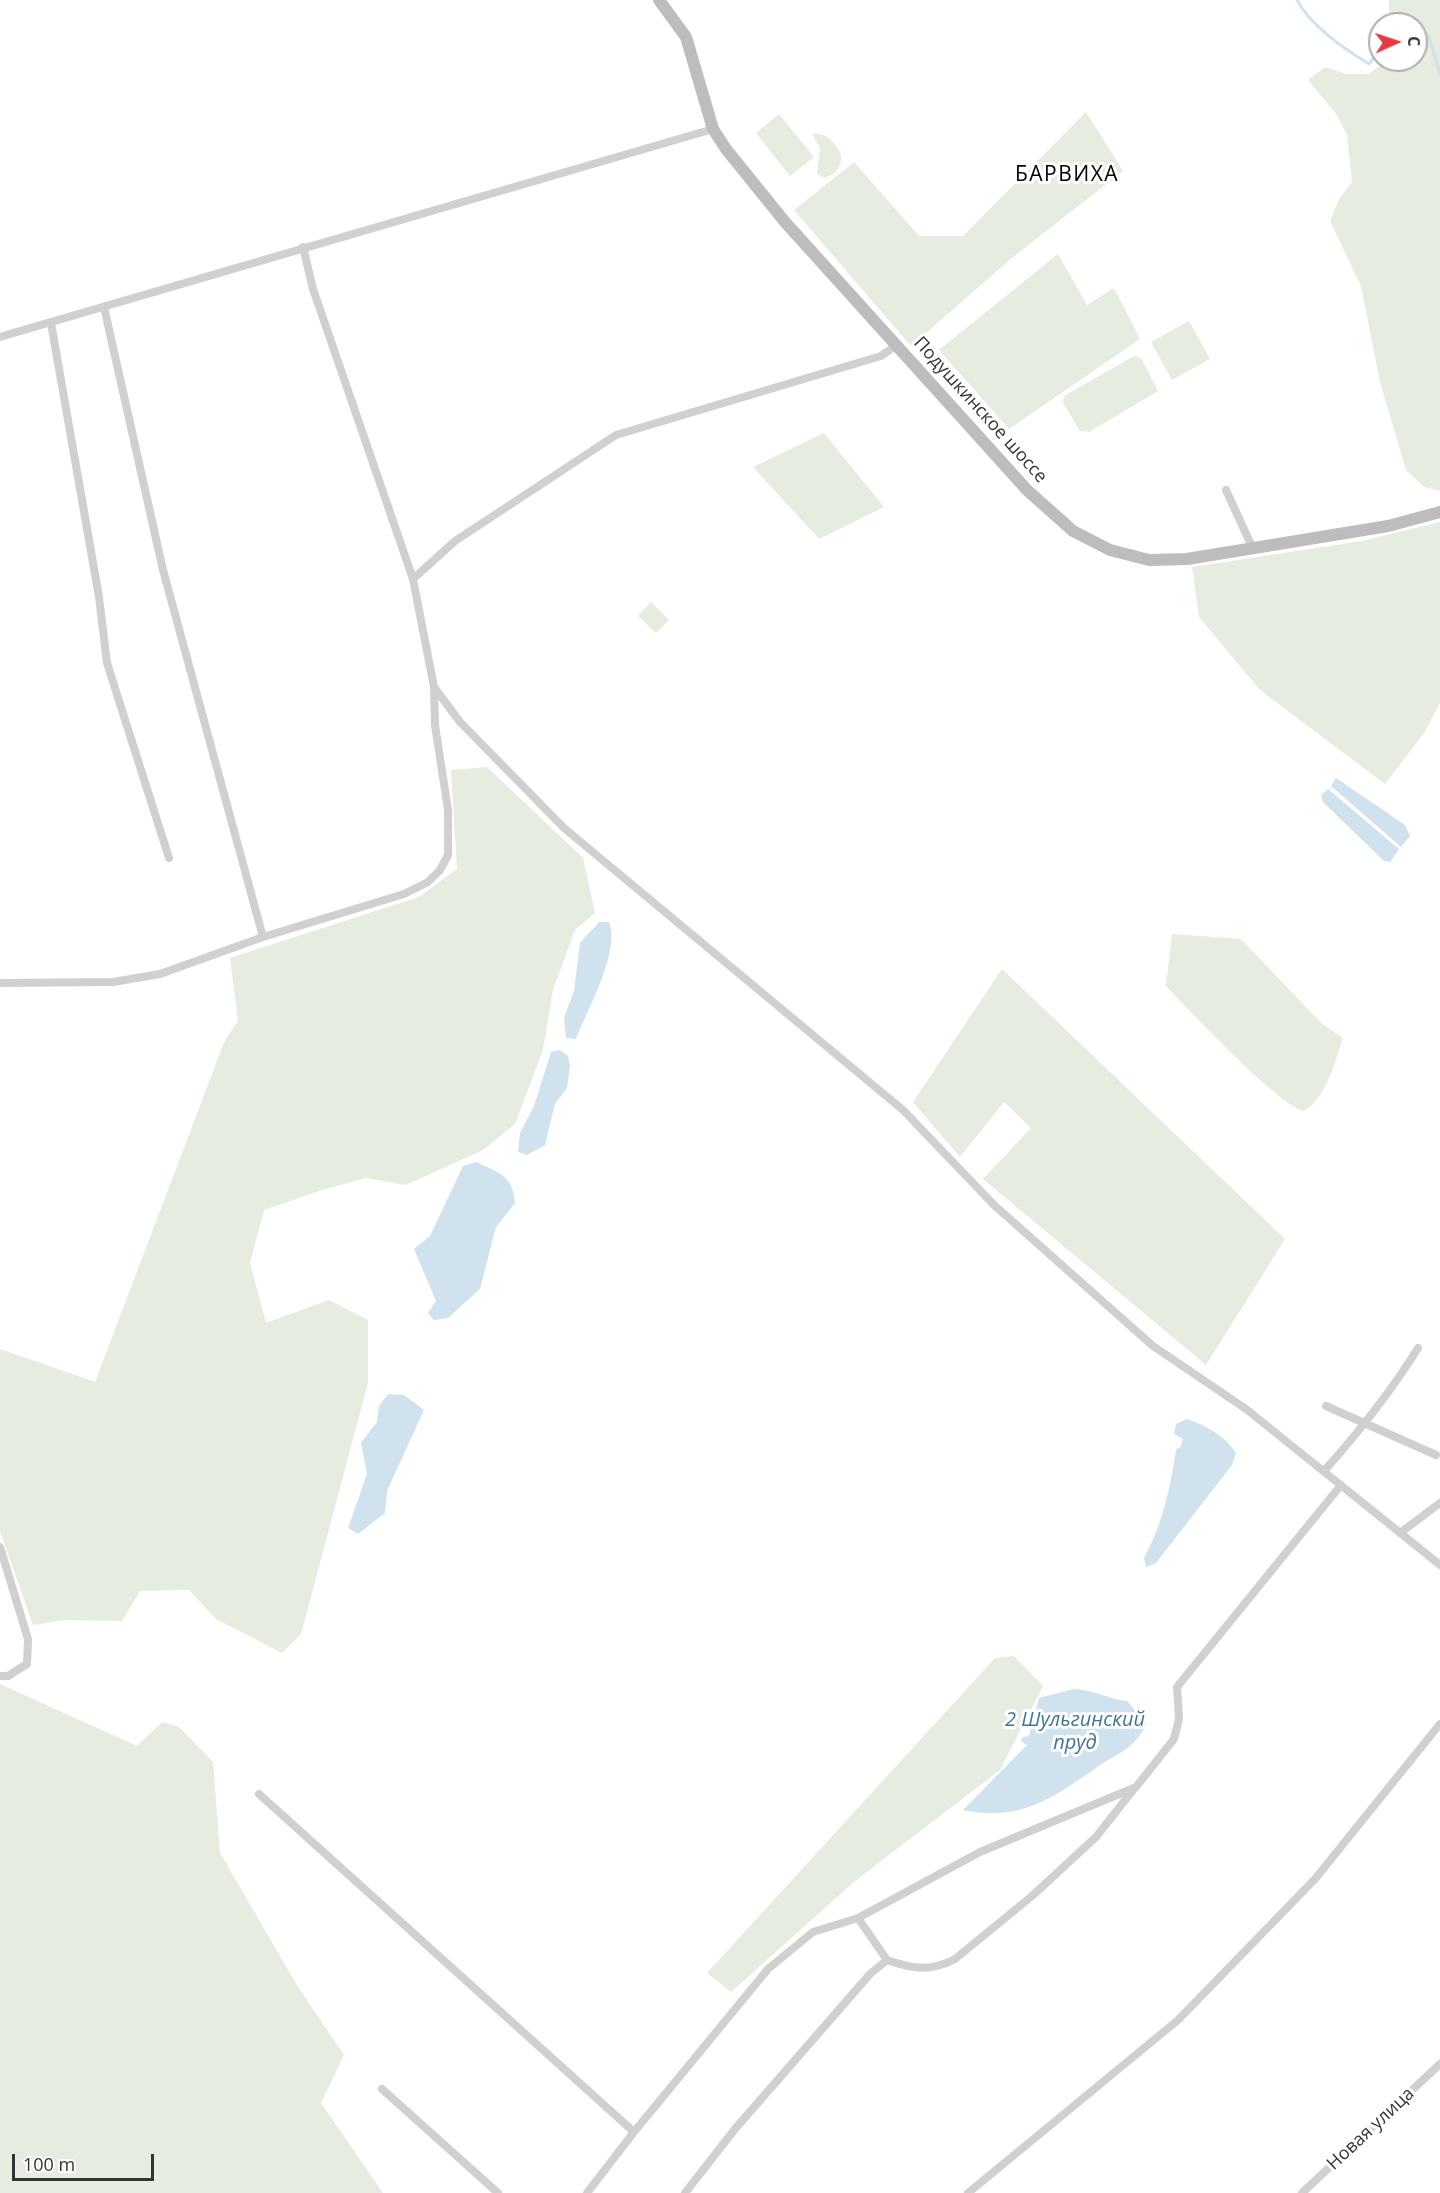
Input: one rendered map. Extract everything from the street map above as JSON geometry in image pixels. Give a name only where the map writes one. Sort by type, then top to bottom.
[{"type":"main road","name":"Подушкинское шоссе","points":[[658,0],[686,37],[713,129],[785,222],[1027,490],[1073,531],[1110,550],[1149,560],[1187,559],[1388,526],[1440,512]]},
{"type":"street","points":[[0,337],[713,129]]},
{"type":"street","points":[[0,983],[46,985],[138,980],[160,974],[263,937],[404,894],[428,882],[440,870],[448,855],[448,810],[435,725],[434,687],[413,579],[313,289],[303,247]]},
{"type":"street","points":[[104,307],[163,570],[263,937]]},
{"type":"street","points":[[51,323],[99,597],[107,663],[170,858]]},
{"type":"street","points":[[413,579],[455,541],[616,435],[881,356],[897,345]]},
{"type":"street","points":[[1226,490],[1253,549]]},
{"type":"street","points":[[434,687],[460,722],[564,828],[903,1110],[994,1205],[1153,1346],[1246,1409],[1440,1565]]},
{"type":"street","points":[[1324,1471],[1366,1424],[1393,1389],[1418,1348]]},
{"type":"street","points":[[1326,1406],[1436,1455]]},
{"type":"street","points":[[858,1918],[887,1960],[924,1970],[942,1966],[955,1959],[1032,1896],[1096,1837],[1174,1739],[1179,1719],[1178,1688],[1341,1485]]},
{"type":"street","points":[[1400,1533],[1440,1503]]},
{"type":"street","points":[[0,1547],[28,1639],[27,1664],[8,1676],[0,1676]]},
{"type":"street","points":[[968,2193],[1178,2020],[1315,1879],[1440,1724]]},
{"type":"street","points":[[588,2193],[634,2132],[768,1969],[813,1932],[858,1918],[981,1852],[1136,1787]]},
{"type":"street","points":[[259,1794],[634,2132]]},
{"type":"street","points":[[685,2193],[735,2129],[870,1974],[887,1960]]},
{"type":"street","name":"Новая улица","points":[[1302,2193],[1440,2064]]},
{"type":"street","points":[[382,2089],[498,2193]]},
{"type":"shaded area","points":[[1389,0],[1440,0],[1440,491],[1424,487],[1406,470],[1380,382],[1361,286],[1330,221],[1339,199],[1352,182],[1347,135],[1337,115],[1308,80],[1325,67],[1347,74],[1428,72],[1428,12],[1389,12]]},
{"type":"shaded area","points":[[1086,112],[1123,171],[1013,257],[911,346],[794,210],[854,162],[919,236],[963,236]]},
{"type":"shaded area","points":[[779,114],[814,157],[790,176],[756,133]]},
{"type":"shaded area","points":[[812,134],[826,136],[841,154],[837,170],[832,175],[824,178],[817,174],[820,148]]},
{"type":"shaded area","points":[[1058,254],[1087,305],[1114,288],[1140,339],[1009,429],[939,350]]},
{"type":"shaded area","points":[[1189,321],[1210,359],[1172,380],[1151,342]]},
{"type":"shaded area","points":[[1134,356],[1141,358],[1158,391],[1089,432],[1080,431],[1063,403],[1064,396]]},
{"type":"shaded area","points":[[824,433],[884,507],[819,539],[753,467]]},
{"type":"shaded area","points":[[1440,522],[1440,703],[1424,733],[1385,784],[1260,690],[1199,617],[1192,567],[1362,541]]},
{"type":"shaded area","points":[[651,602],[669,620],[656,633],[638,616]]},
{"type":"shaded area","points":[[487,767],[583,858],[595,913],[575,930],[553,990],[543,1050],[515,1124],[483,1150],[406,1185],[366,1178],[264,1210],[250,1263],[266,1323],[329,1300],[368,1320],[368,1383],[301,1634],[282,1653],[216,1619],[189,1590],[140,1591],[122,1621],[65,1620],[33,1625],[0,1531],[0,1349],[95,1382],[225,1040],[238,1021],[230,958],[419,897],[457,869],[451,770]]},
{"type":"shaded area","points":[[1172,934],[1241,939],[1321,1023],[1343,1038],[1333,1069],[1319,1097],[1312,1105],[1304,1111],[1275,1093],[1213,1035],[1166,986]]},
{"type":"shaded area","points":[[1002,969],[1285,1239],[1206,1365],[983,1179],[1031,1128],[1004,1102],[960,1157],[913,1102]]},
{"type":"shaded area","points":[[1014,1656],[1043,1686],[1000,1770],[855,1881],[731,1992],[707,1973],[995,1658]]},
{"type":"shaded area","points":[[0,1684],[137,1746],[162,1722],[179,1727],[213,1762],[220,1853],[298,1987],[344,2055],[321,2103],[383,2193],[0,2193]]},
{"type":"water","points":[[1336,778],[1405,825],[1410,836],[1401,847],[1331,786]]},
{"type":"water","points":[[1328,789],[1399,849],[1390,862],[1384,861],[1323,802],[1321,795]]},
{"type":"water","points":[[599,922],[609,922],[611,934],[607,964],[576,1039],[566,1038],[564,1018],[574,991],[580,943]]},
{"type":"water","points":[[560,1050],[568,1056],[570,1066],[567,1088],[555,1104],[545,1145],[527,1155],[518,1152],[520,1133],[534,1106],[551,1052]]},
{"type":"water","points":[[476,1162],[498,1172],[508,1181],[515,1203],[496,1227],[480,1289],[448,1318],[434,1320],[428,1313],[436,1301],[414,1249],[430,1236],[463,1166]]},
{"type":"water","points":[[388,1394],[404,1395],[424,1410],[387,1491],[385,1513],[358,1534],[348,1528],[367,1474],[361,1443],[377,1422],[379,1406]]},
{"type":"water","points":[[1187,1419],[1214,1432],[1236,1453],[1232,1465],[1156,1563],[1146,1567],[1144,1558],[1161,1519],[1176,1450],[1181,1446],[1183,1439],[1174,1434],[1176,1424]]},
{"type":"water","name":"2 Шульгинский пруд","points":[[1074,1689],[1127,1701],[1147,1724],[1130,1746],[1049,1798],[1034,1805],[1002,1813],[963,1810],[1027,1745],[1021,1741],[1023,1737],[1029,1736],[1039,1698]]},
{"type":"waterway","points":[[1297,0],[1320,28],[1368,63]]},
{"type":"waterway","points":[[1428,36],[1440,74]]},
{"type":"district","name":"БАРВИХА","points":[[1067,175]]}]
